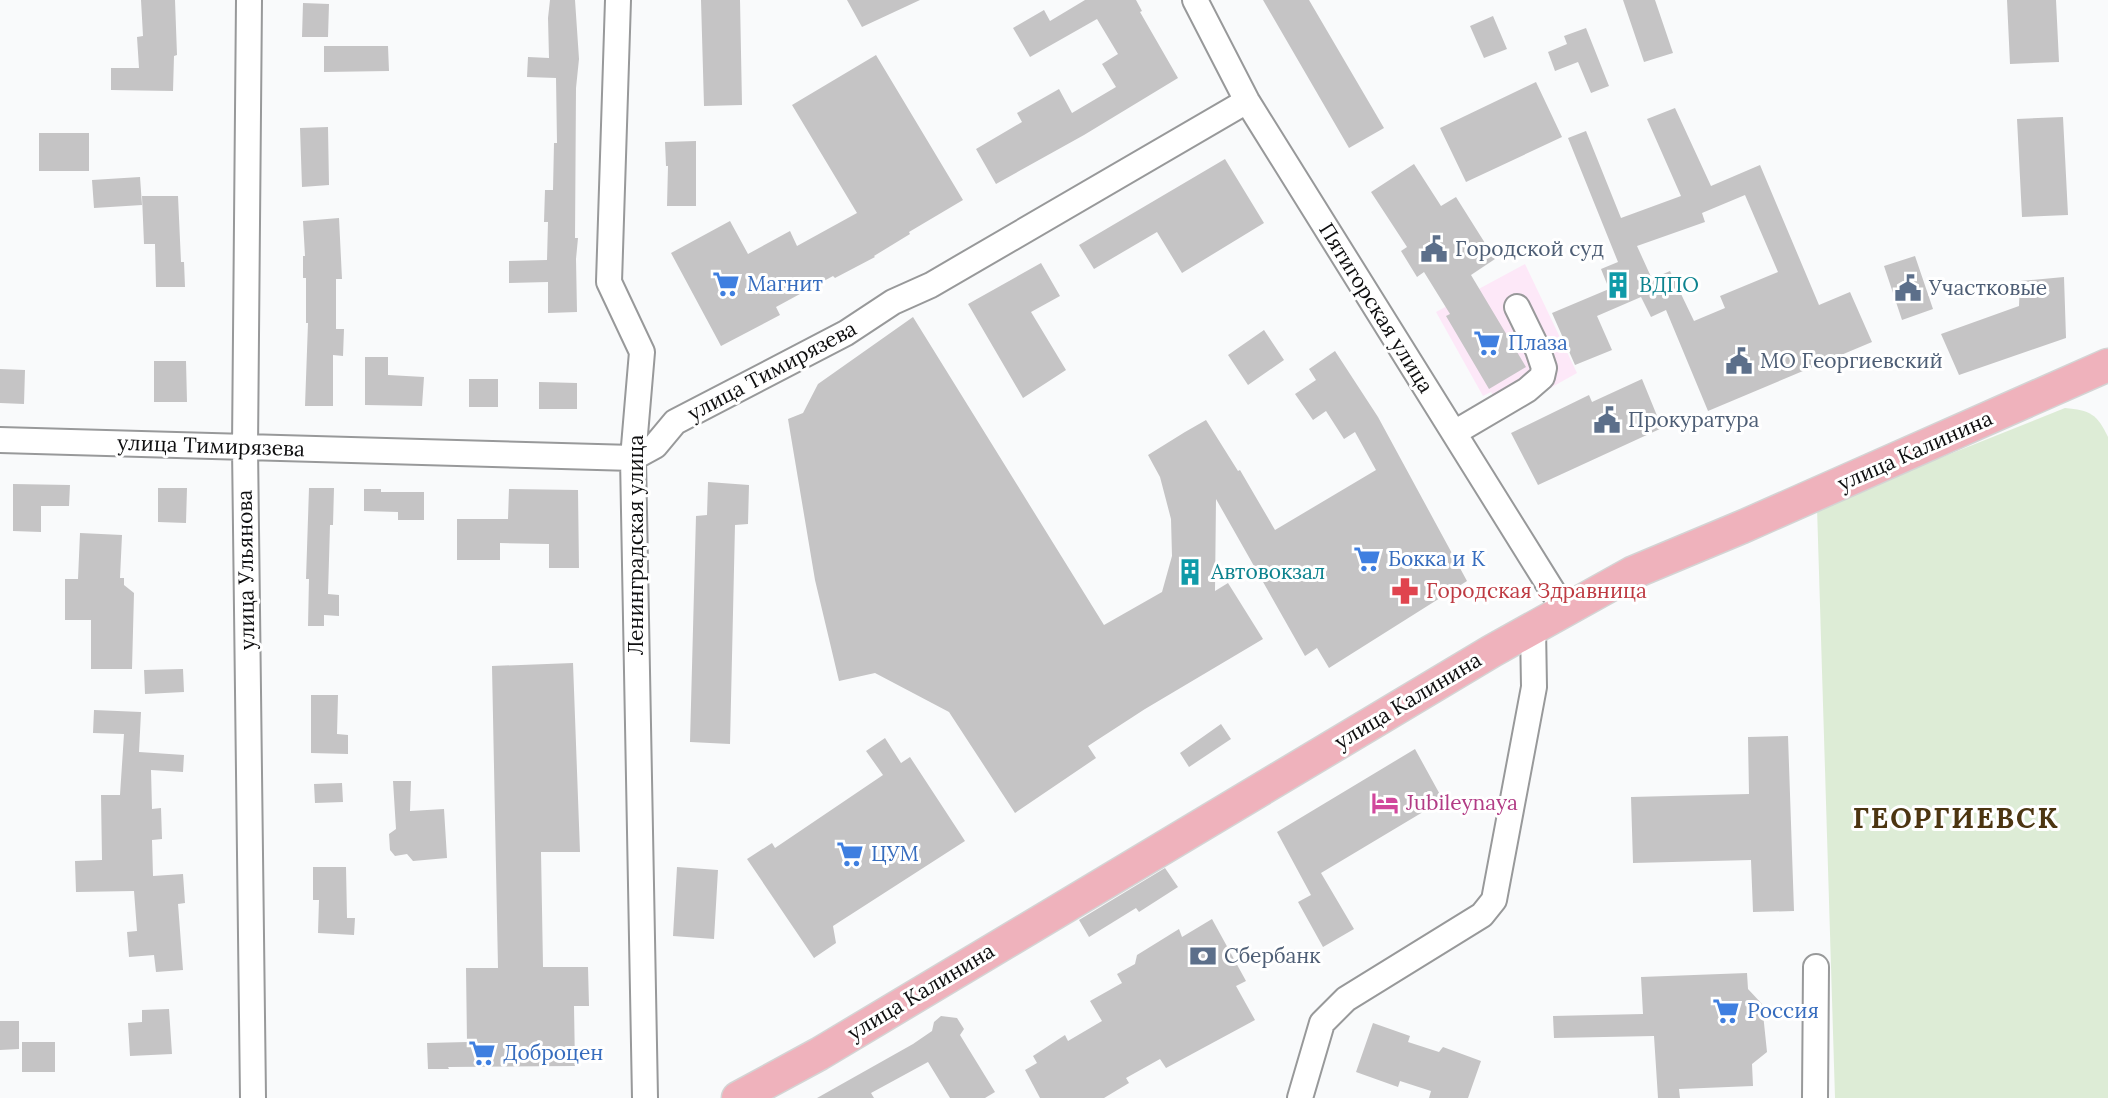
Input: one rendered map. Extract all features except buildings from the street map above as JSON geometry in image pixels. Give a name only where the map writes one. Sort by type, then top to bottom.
[{"type":"main road","name":"улица Калинина","points":[[738,1098],[819,1054],[1533,628],[1632,573],[2108,365]]},
{"type":"street","name":"улица Ульянова","points":[[249,0],[245,447],[253,1098]]},
{"type":"street","name":"Ленинградская улица","points":[[618,0],[609,282],[642,352],[633,458],[645,1098]]},
{"type":"street","name":"Пятигорская улица","points":[[1195,0],[1247,101],[1565,611]]},
{"type":"street","name":"улица Тимирязева","points":[[0,440],[633,458],[655,446],[675,422],[846,332],[893,302],[931,285],[1247,101]]},
{"type":"street","points":[[1454,433],[1527,390],[1542,377],[1544,368],[1538,350],[1517,307]]},
{"type":"street","points":[[1300,1098],[1322,1023],[1346,999],[1482,915],[1494,900],[1534,687],[1533,628]]},
{"type":"street","points":[[1815,1098],[1816,967]]},
{"type":"shaded area","points":[[1525,264],[1577,373],[1504,414],[1491,392],[1483,396],[1436,312]]},
{"type":"green space","points":[[2065,408],[2092,415],[2108,437],[2108,1098],[1835,1098],[1817,507]]},
{"type":"place","name":"Городской суд","points":[[1434,249]]},
{"type":"place","name":"Магнит","points":[[726,284]]},
{"type":"place","name":"ВДПО","points":[[1618,285]]},
{"type":"place","name":"Участковые","points":[[1908,288]]},
{"type":"place","name":"Плаза","points":[[1487,343]]},
{"type":"place","name":"МО Георгиевский","points":[[1739,361]]},
{"type":"place","name":"Прокуратура","points":[[1607,420]]},
{"type":"place","name":"Бокка и К","points":[[1367,559]]},
{"type":"place","name":"Автовокзал","points":[[1190,572]]},
{"type":"place","name":"Городская Здравница","points":[[1405,591]]},
{"type":"place","name":"Jubileynaya","points":[[1385,803]]},
{"type":"place","name":"ЦУМ","points":[[850,854]]},
{"type":"place","name":"Сбербанк","points":[[1203,956]]},
{"type":"place","name":"Россия","points":[[1726,1011]]},
{"type":"place","name":"Доброцен","points":[[482,1053]]},
{"type":"district","name":"ГЕОРГИЕВСК","points":[[1956,818]]}]
